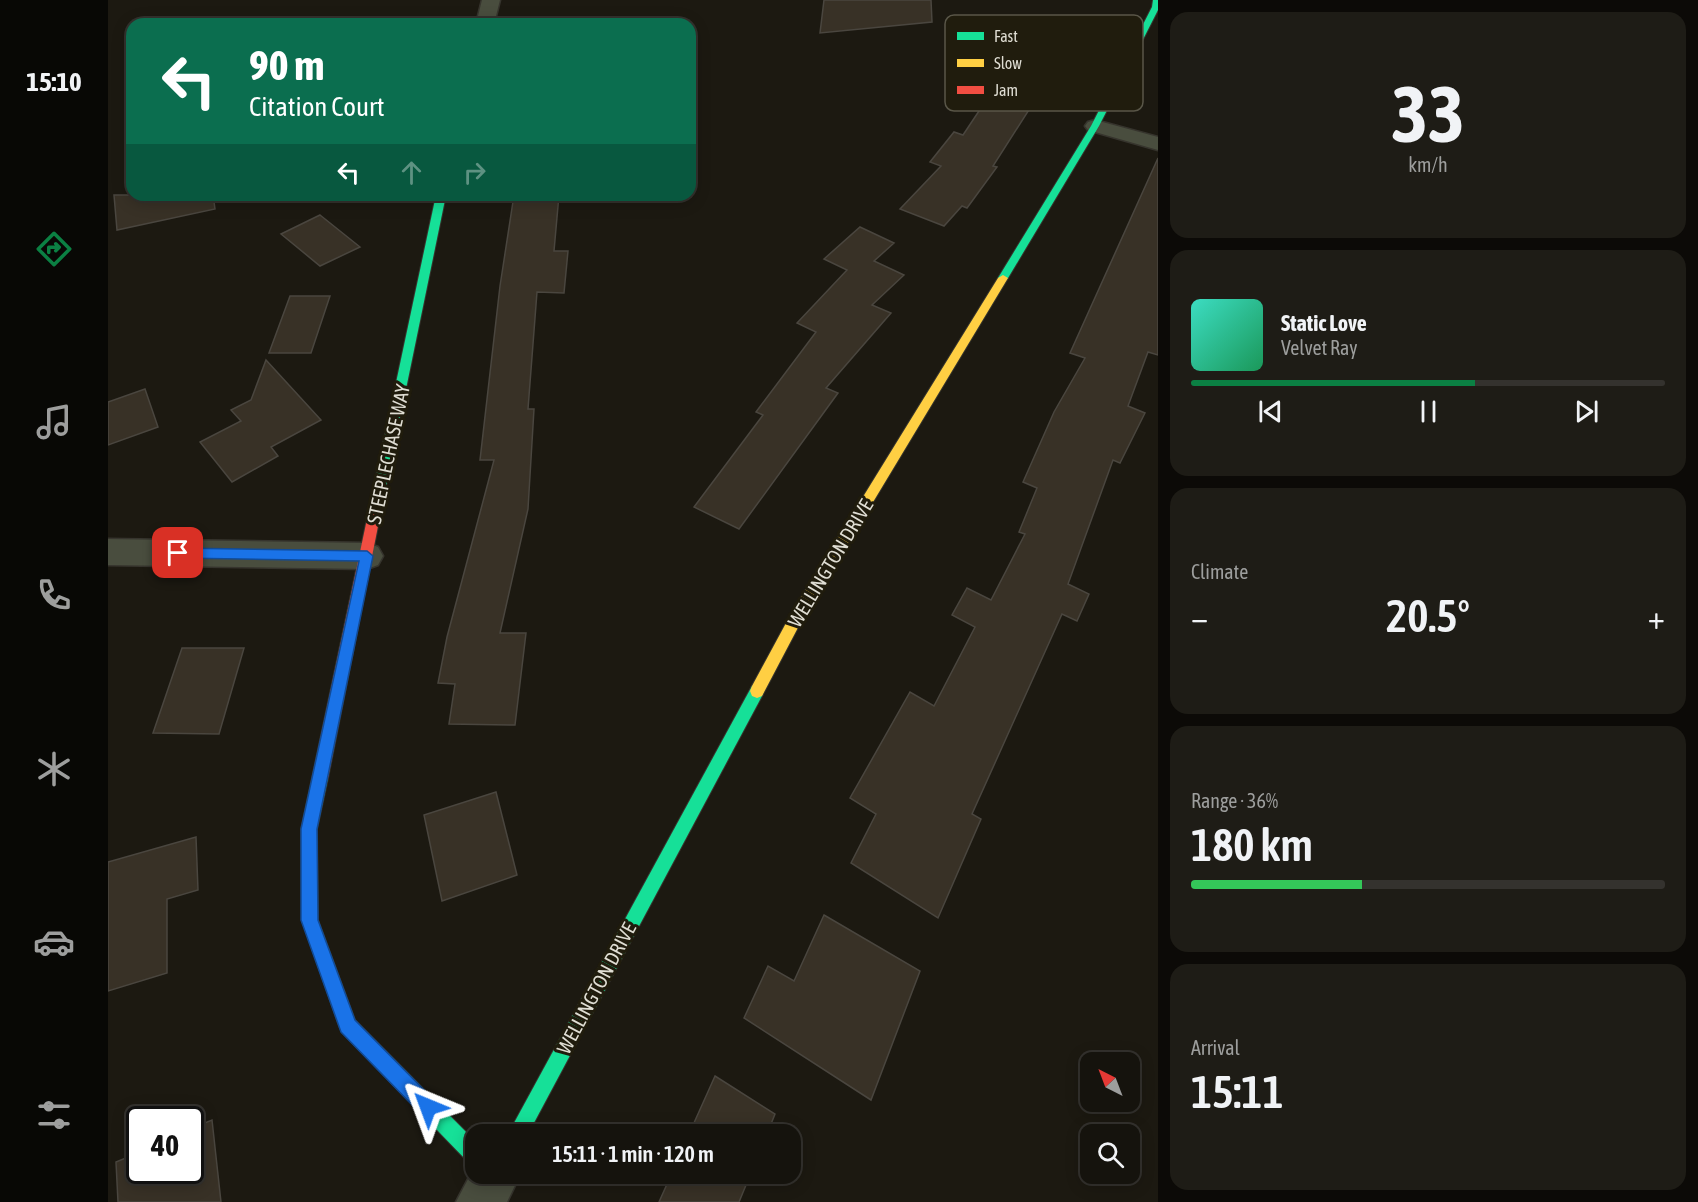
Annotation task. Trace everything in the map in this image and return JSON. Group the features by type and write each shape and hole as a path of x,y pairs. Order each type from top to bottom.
{"street":[{"path":"486,18 491,0"},
{"name":"WELLINGTON DRIVE","path":"1143,32 1156,7 1157,0"},
{"name":"WELLINGTON DRIVE","path":"523,1124 797,616 1103,111"},
{"path":"1095,126 1158,144"},
{"name":"STEEPLECHASE WAY","path":"440,201 309,829 310,920 348,1026 465,1151"},
{"path":"108,552 367,556"}],"building":[{"path":"824,0 931,0 932,22 820,33"},
{"path":"979,111 1028,111 993,166 997,167 967,208 962,206 944,226 900,209 941,166 930,162 954,132 963,135"},
{"path":"1158,158 1158,355 1148,352 1128,406 1145,413 1120,463 1113,460 1068,584 1089,594 1077,621 1062,614 972,814 981,819 938,918 851,863 876,814 850,798 910,692 934,706 975,627 952,615 967,588 991,600 1025,534 1019,532 1037,488 1023,482 1054,412 1085,358 1070,353"},
{"path":"114,195 126,195 126,201 214,201 215,209 117,230"},
{"path":"513,201 558,201 554,251 568,251 564,293 537,292 528,409 534,409 528,509 500,633 526,633 515,725 449,724 455,684 438,683 447,637 494,460 480,460 500,286"},
{"path":"320,215 360,247 320,266 281,234"},
{"path":"860,227 894,243 874,261 904,275 872,305 891,313 826,388 838,393 739,529 694,507 763,415 756,412 816,332 797,323 847,270 824,259"},
{"path":"290,296 330,296 311,353 269,353"},
{"path":"266,360 321,420 271,447 278,456 232,482 200,442 241,421 231,410 251,400"},
{"path":"145,389 158,427 108,445 108,402"},
{"path":"182,648 244,648 219,734 153,733"},
{"path":"496,792 517,875 442,901 424,815"},
{"path":"196,837 198,890 167,899 167,973 108,991 108,862"},
{"path":"824,915 920,971 871,1100 744,1018 768,966 794,981"},
{"path":"715,1076 775,1114 771,1124 693,1124"},
{"path":"212,1120 221,1202 118,1202 116,1162 126,1158 126,1184 204,1184 204,1123"},
{"path":"667,1184 746,1184 739,1202 659,1202"}],"traffic: fast":[{"path":"1143,32 1156,7 1157,0"},
{"path":"1003,278 1103,111"},
{"path":"380,486 440,201"},
{"path":"523,1124 757,691"},
{"path":"320,778 309,829 310,920 348,1026 465,1145"}],"traffic: slow":[{"path":"757,691 797,616 1003,278"}],"traffic: jam":[{"path":"320,778 380,486"}],"route":[{"path":"178,553 367,556 309,829 310,920 348,1026 428,1107"}]}
